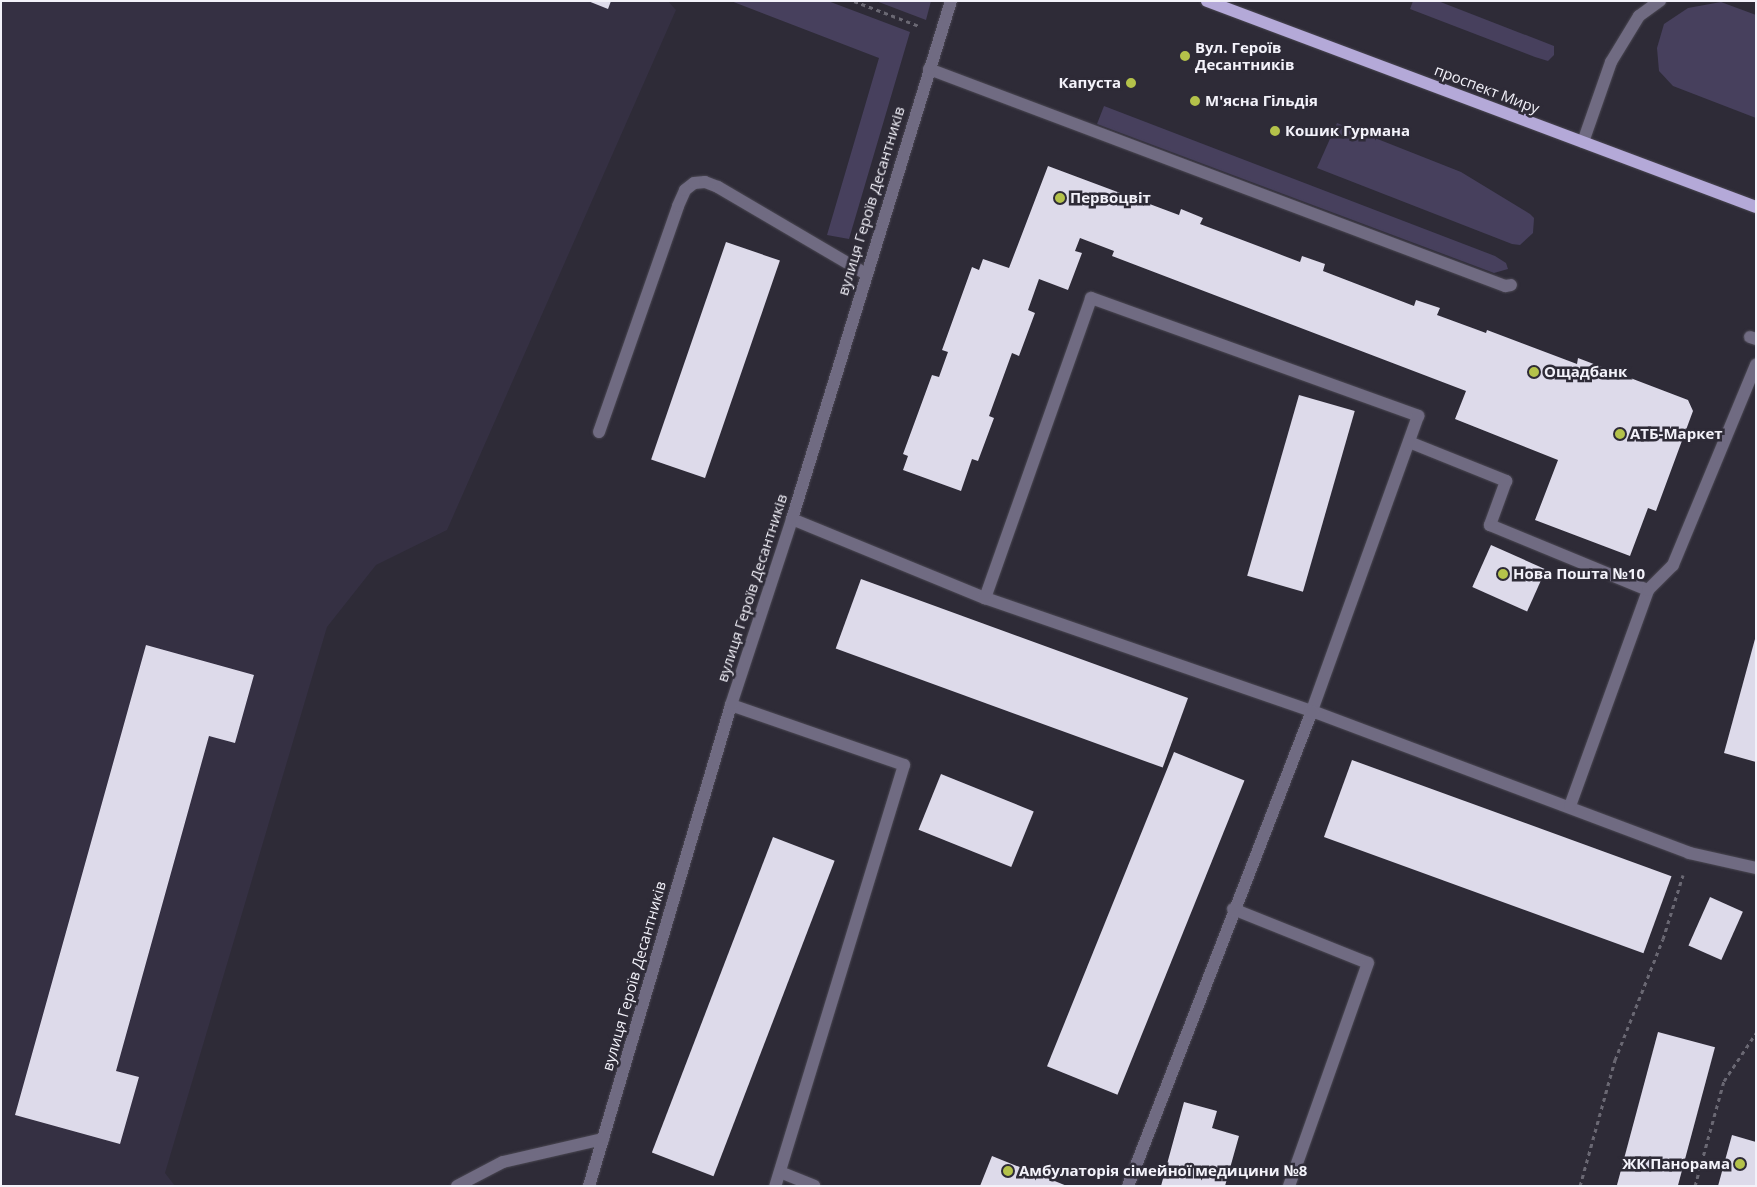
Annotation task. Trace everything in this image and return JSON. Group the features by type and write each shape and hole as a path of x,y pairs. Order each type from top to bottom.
{"main road":[{"name":"проспект Миру","path":"1208,1 1756,207"}],"street":[{"name":"вулиця Героїв Десантників","path":"590,1186 731,705 792,519 928,69 951,1"},
{"path":"1583,142 1612,62 1639,16 1660,1"},
{"path":"928,69 1505,286 1511,285"},
{"path":"599,432 678,206 685,190 694,183 705,182 718,187 866,274"},
{"path":"985,598 1091,298 1418,416 1312,711 1233,909 1128,1186"},
{"path":"1570,806 1648,590 1673,565 1756,365"},
{"path":"1409,442 1506,481 1490,525 1648,590"},
{"path":"792,519 985,598 1312,711 1570,806 1689,853 1756,868"},
{"path":"731,705 904,765 776,1186"},
{"path":"1233,909 1368,963 1289,1186"},
{"path":"457,1186 503,1162 603,1139"},
{"path":"780,1172 814,1186"}],"path":[{"path":"854,1 924,28"},
{"path":"1580,1186 1615,1060 1664,939 1689,853"},
{"path":"1695,1186 1724,1081 1756,1033"}],"shaded area":[{"path":"1,1 668,1 676,10 447,530 376,565 327,627 165,1173 175,1186 1,1186"},
{"path":"731,1 828,1 910,32 849,239 827,235 879,58"},
{"path":"876,1 931,1 926,20"},
{"path":"1413,1 1438,1 1554,46 1554,55 1548,61 1535,57 1410,9"},
{"path":"1721,2 1756,15 1756,118 1673,86 1659,71 1657,48 1664,24 1688,8"},
{"path":"1104,106 1495,256 1506,263 1508,269 1494,273 1097,124"},
{"path":"1337,123 1461,172 1530,214 1534,218 1533,233 1520,245 1512,244 1317,168"}],"building":[{"path":"588,1 611,1 608,9"},
{"path":"1048,166 1179,215 1181,209 1203,218 1200,224 1300,262 1302,256 1325,264 1323,271 1414,306 1416,300 1440,308 1437,315 1486,333 1487,330 1577,364 1578,358 1688,400 1693,411 1656,511 1648,508 1630,556 1535,520 1558,460 1455,419 1466,391 1112,256 1114,251 1080,238 1075,251 1082,253 1068,290 1039,279 1028,310 1035,313 1019,356 1012,353 989,416 994,418 978,461 972,459 961,491 903,470 908,456 903,454 932,375 939,377 948,352 942,350 972,267 979,270 983,259 1009,268"},
{"path":"726,242 780,261 705,478 651,459"},
{"path":"1299,395 1355,411 1303,592 1247,576"},
{"path":"1491,545 1546,569 1527,611 1472,587"},
{"path":"861,579 1188,698 1163,768 836,649"},
{"path":"1756,639 1756,762 1724,753"},
{"path":"146,645 254,675 235,743 209,736 116,1071 139,1077 120,1144 15,1115"},
{"path":"1174,752 1244,780 1117,1095 1047,1066"},
{"path":"1352,760 1671,876 1643,953 1324,837"},
{"path":"941,774 1034,811 1011,867 919,830"},
{"path":"773,837 835,861 713,1176 652,1153"},
{"path":"1710,897 1743,912 1721,960 1688,945"},
{"path":"1658,1032 1715,1047 1678,1186 1617,1186"},
{"path":"1184,1102 1217,1111 1212,1128 1239,1136 1225,1186 1161,1186"},
{"name":"ЖК Панорама","path":"1732,1135 1756,1142 1756,1186 1718,1186"},
{"name":"Амбулаторія сімейної медицини №8","path":"992,1156 1067,1186 980,1186"}],"place":[{"name":"Вул. Героїв Десантників","path":"1185,56"},
{"name":"Капуста","path":"1131,83"},
{"name":"М'ясна Гільдія","path":"1195,101"},
{"name":"Кошик Гурмана","path":"1275,131"},
{"name":"Первоцвіт","path":"1060,198"},
{"name":"Ощадбанк","path":"1534,372"},
{"name":"АТБ-Маркет","path":"1620,434"},
{"name":"Нова Пошта №10","path":"1503,574"},
{"name":"ЖК Панорама","path":"1740,1164"},
{"name":"Амбулаторія сімейної медицини №8","path":"1008,1171"}]}
